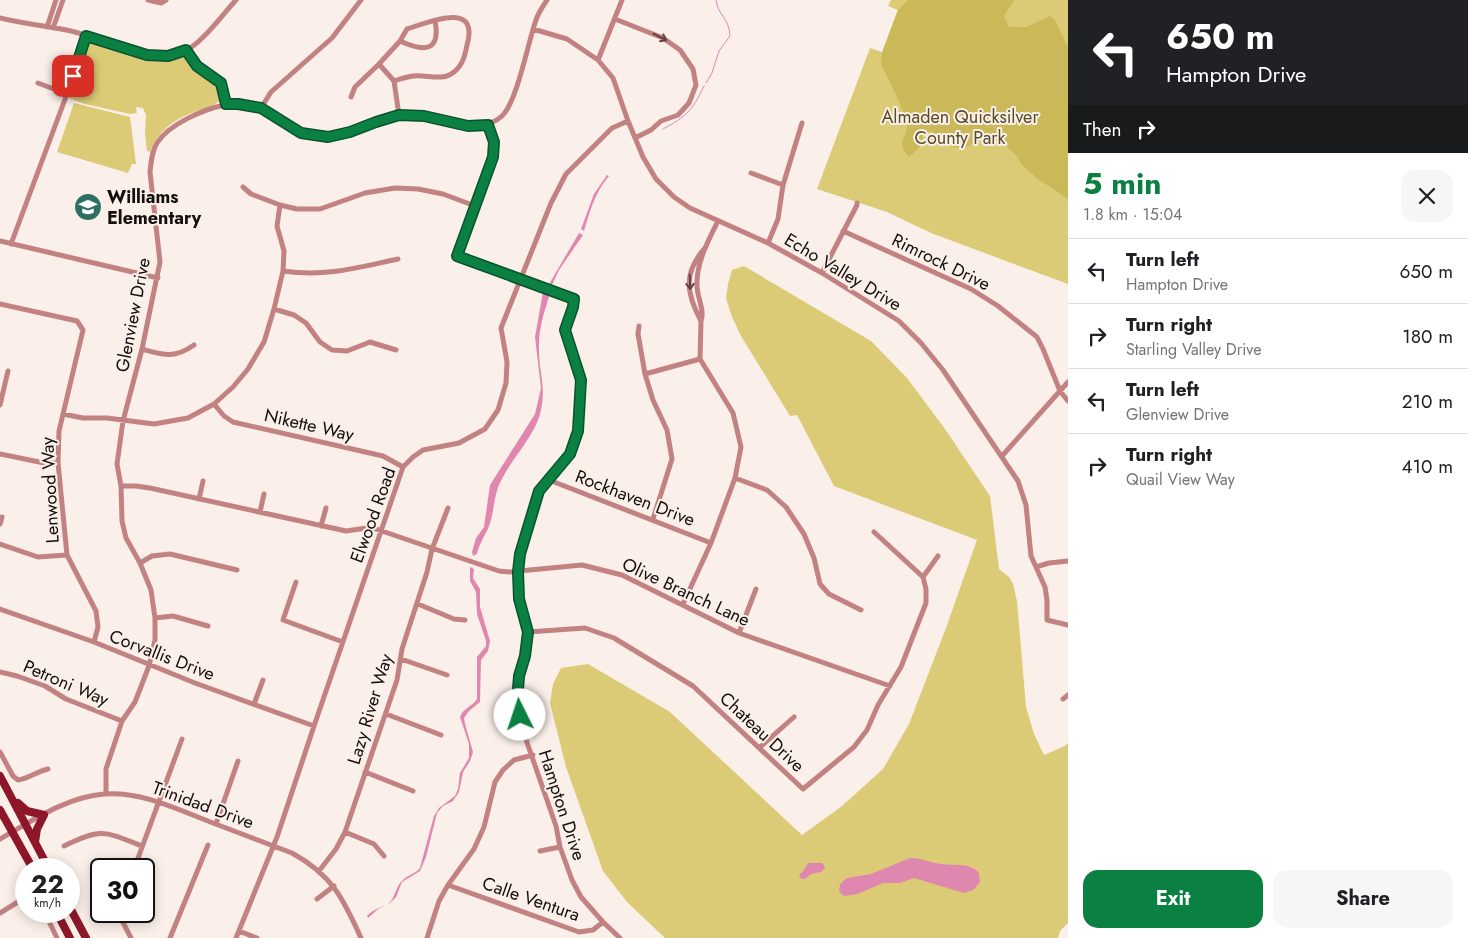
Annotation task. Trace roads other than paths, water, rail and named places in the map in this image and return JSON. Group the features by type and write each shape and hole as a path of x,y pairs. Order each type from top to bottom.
{"main road":[{"path":"0,776 43,858"},
{"path":"12,798 27,812 44,815 37,829 35,842"},
{"path":"0,810 27,858"},
{"path":"62,923 70,938"},
{"path":"78,923 86,938"}],"street":[{"path":"47,27 56,0"},
{"path":"54,28 62,0"},
{"path":"148,0 161,3 166,0"},
{"path":"0,18 86,36 147,55 168,56 186,50 198,42 236,0"},
{"path":"261,108 271,92 332,38 361,0"},
{"path":"243,187 251,194 297,209 320,209 365,194 395,188 418,189 443,194 476,206 493,157 494,142 488,125 502,116 511,103 536,17 547,0"},
{"path":"598,60 622,0"},
{"path":"351,97 355,87 379,64 408,29 455,16 465,20 470,34 462,62 454,73 443,78 413,76 394,81"},
{"path":"615,19 663,38 680,50 692,69 696,85 689,103 678,115 661,121 651,130 636,138"},
{"path":"400,41 415,47 426,48 435,42 437,37 435,21"},
{"name":"Echo Valley Drive","path":"533,29 567,39 598,60 613,78 643,157 653,175 674,197 690,208 768,243 822,273 899,321 921,343 943,370 1018,481 1026,505 1031,556 1045,587 1047,620 1068,625"},
{"path":"12,244 67,94 86,36"},
{"path":"186,50 197,66 221,83 226,104"},
{"path":"379,64 394,81 399,115"},
{"path":"38,83 67,94"},
{"name":"Glenview Drive","path":"106,794 106,769 122,721 135,702 149,666 155,640 155,618 151,590 140,563 126,538 122,521 121,486 117,464 123,421 142,349 160,262 150,172 151,160 157,143 175,125 188,118 226,104 261,108 301,133 328,137 350,132 399,115 424,116 468,126 488,125"},
{"name":"Elwood Road","path":"236,938 273,846 403,468 412,457 423,450 459,443 486,429 498,410 506,383 507,362 501,328 551,203 566,174 612,128 628,121"},
{"path":"768,243 778,219 783,184 802,123"},
{"path":"751,173 783,184"},
{"path":"822,273 857,203"},
{"path":"63,414 83,418 107,418 154,424 188,418 214,404 233,387 248,369 264,342 284,271 284,250 277,226 280,205"},
{"name":"Hampton Drive","path":"476,206 457,256 574,299 565,330 581,380 578,431 570,454 539,491 520,554 518,572 519,599 528,632 525,656 519,676 517,702 522,728 556,826 560,847 572,880 581,897 620,938"},
{"path":"682,604 711,543 735,478 741,447 733,413 700,358 701,321 692,305 690,274 695,259 706,246 718,222"},
{"name":"Rimrock Drive","path":"843,231 971,289 998,306 1037,337 1060,391 1068,401"},
{"path":"0,242 158,278"},
{"path":"284,271 305,274 334,273 398,259"},
{"name":"Lenwood Way","path":"0,304 77,321 83,330 59,431 58,463 67,555 96,611 98,626 94,642"},
{"path":"274,309 294,314 306,323 320,342 332,350 347,350 370,342 396,350"},
{"path":"639,326 638,334 645,374 653,400 667,430 672,459 653,519"},
{"path":"142,349 166,356 182,353 194,345"},
{"path":"645,374 700,358"},
{"path":"0,405 8,371"},
{"path":"1002,456 1068,382"},
{"name":"Nikette Way","path":"214,404 224,416 233,422 383,456 403,468"},
{"path":"0,454 44,463 58,463"},
{"path":"735,478 767,490 786,507 804,534 814,558 820,584 829,594 861,610"},
{"name":"Rockhaven Drive","path":"549,480 711,543"},
{"path":"199,499 203,481"},
{"name":"Olive Branch Lane","path":"121,486 136,486 346,531 367,528 382,531 499,572 518,572 582,565 622,575 739,633 890,686"},
{"path":"260,512 264,494"},
{"path":"321,526 326,508"},
{"name":"Lazy River Way","path":"319,871 345,832 386,714 402,650 418,604 432,549 448,508"},
{"path":"0,524 2,517"},
{"path":"874,532 923,577 938,556"},
{"path":"0,544 38,558 67,555"},
{"path":"140,563 152,556 170,554 237,570"},
{"path":"1036,567 1049,563 1068,561"},
{"name":"Chateau Drive","path":"528,632 585,628 614,638 693,686 803,789 854,747 867,730 878,704 901,667 926,603 923,577"},
{"path":"296,582 283,620 343,642"},
{"path":"739,633 756,589"},
{"path":"418,604 454,619 465,620"},
{"name":"Corvallis Drive","path":"0,609 94,642 149,666 314,726"},
{"path":"155,618 173,616 208,626"},
{"path":"401,660 446,675"},
{"name":"Petroni Way","path":"0,672 44,686 66,699 122,721"},
{"path":"254,704 263,680"},
{"path":"1062,699 1068,695"},
{"path":"386,714 441,735"},
{"path":"759,748 794,717"},
{"path":"138,858 182,739"},
{"path":"0,752 13,776 18,780 23,780 48,769"},
{"path":"427,938 439,901 474,849 484,827 495,782 503,770 514,760 532,755"},
{"path":"216,824 238,761"},
{"path":"366,772 413,791"},
{"name":"Trinidad Drive","path":"0,839 25,824 76,800 106,794 134,795 159,802 273,846 306,861 334,886 345,903 362,938"},
{"path":"345,832 374,844 384,856"},
{"path":"64,846 87,835 99,833 113,835 142,846"},
{"path":"170,938 208,846"},
{"path":"540,851 560,847"},
{"name":"Calle Ventura","path":"448,885 579,932 593,930 603,922"},
{"path":"317,899 334,886"},
{"path":"0,913 15,904"},
{"path":"50,923 57,938"},
{"path":"123,923 131,938"},
{"path":"239,931 256,938"}],"waterway":[{"path":"706,83 712,73 719,51 730,36 728,25 719,10 716,0"},
{"path":"663,129 688,112 704,86"}],"place":[{"name":"Williams Elementary","path":"88,207"}],"park label":[{"name":"Almaden Quicksilver County Park","path":"960,127"}]}
